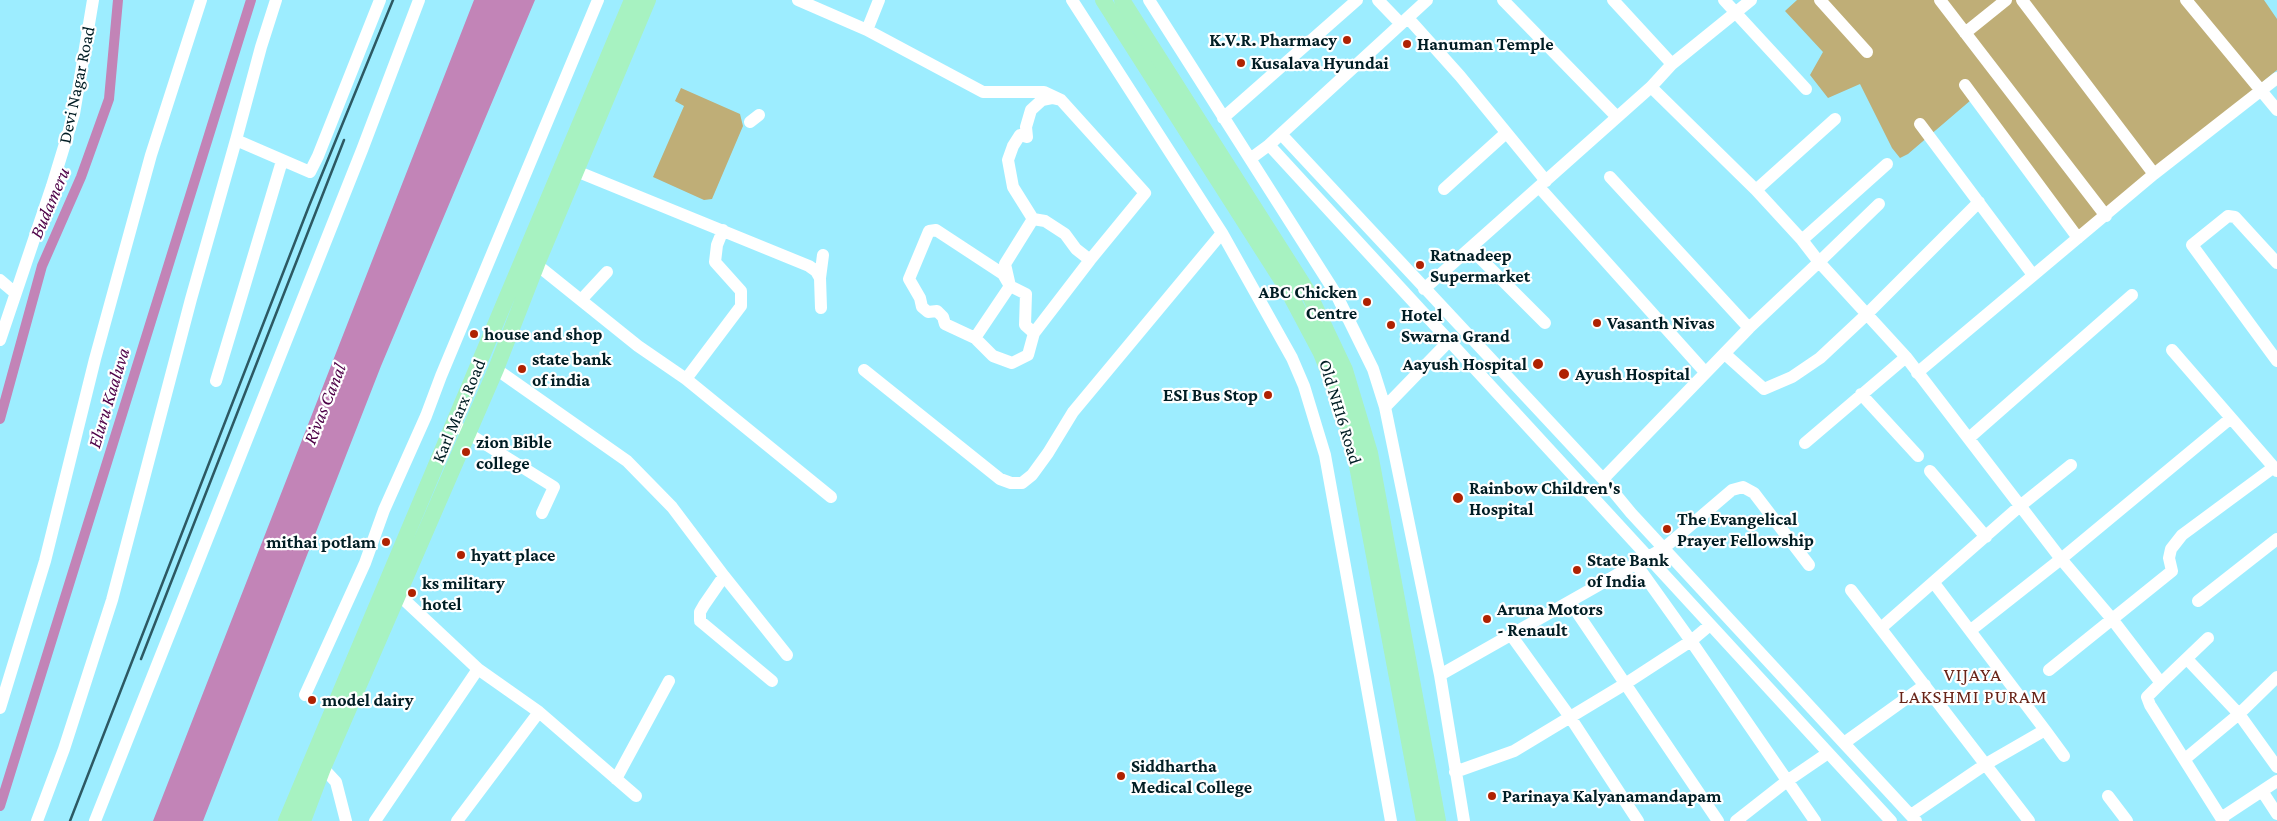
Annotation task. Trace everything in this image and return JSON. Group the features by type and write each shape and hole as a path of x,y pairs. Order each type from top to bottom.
{"main road":[{"name":"Karl Marx Road","path":"286,821 367,648 398,594 496,368 530,260 576,171 620,47 632,0"},
{"name":"Karl Marx Road","path":"303,821 453,425 530,260 620,47 648,0"},
{"name":"Old NH16 Road","path":"1103,0 1286,286 1322,353 1341,403 1355,455 1424,821"},
{"name":"Old NH16 Road","path":"1122,0 1308,292 1345,370 1370,453 1438,821"}],"street":[{"name":"Devi Nagar Road","path":"1,332 52,186 74,114 93,0"},
{"path":"37,821 64,748 112,600 191,299 261,47 276,0"},
{"path":"236,140 282,162 310,172 380,0"},
{"path":"95,821 362,150 419,0"},
{"path":"305,695 364,563 384,510 426,416 598,0"},
{"path":"798,0 818,4 983,92 1044,92 1061,100 1146,193 1090,260 1034,333 1028,356 1012,363 993,356 975,338 945,324 944,316 937,312 928,312 922,306 920,298 909,279 929,231 936,230 1003,274 1010,286 1026,294 1025,325 1034,333"},
{"path":"867,30 879,0"},
{"path":"1072,0 1222,233 1292,358 1304,386 1331,488 1391,821"},
{"path":"1223,118 1357,0"},
{"path":"1378,0 1404,21 1460,76 1506,133 1542,184 1705,372"},
{"path":"1250,159 1282,134 1427,0"},
{"path":"1503,0 1617,117"},
{"path":"1613,0 1672,64"},
{"path":"1724,0 1806,89"},
{"path":"1424,289 1617,117 1657,92 1672,64 1738,15 1751,0"},
{"path":"1820,0 1867,52"},
{"path":"1940,0 2106,216"},
{"path":"1965,33 2006,0"},
{"path":"2022,0 2154,174"},
{"path":"2186,0 2277,110"},
{"path":"0,708 45,561 95,359 151,155 196,2"},
{"path":"1154,2 1223,118 1336,294 1366,354 1385,406 1440,675 1464,821"},
{"path":"1917,373 2154,174 2277,78"},
{"path":"1965,85 2078,238"},
{"path":"1657,92 1756,190 1906,357 2061,559 2112,619 2161,683"},
{"path":"1032,219 1013,187 1008,160 1013,146 1020,135 1027,137 1026,127 1031,110 1042,100 1061,100"},
{"path":"1756,190 1835,118"},
{"path":"1920,124 2033,275"},
{"path":"1444,190 1506,133"},
{"path":"1282,134 1424,289 1603,478 1618,499 1913,818 1986,764 2045,730"},
{"path":"1269,145 1891,821"},
{"path":"216,381 282,162"},
{"path":"1802,240 1887,164"},
{"path":"576,171 809,266 816,271 820,278"},
{"path":"1610,177 1749,328"},
{"path":"1725,354 1764,389 1792,377 1820,358 1867,314 1979,202"},
{"path":"1603,478 1749,328 1879,204"},
{"path":"2277,263 2235,217 2228,216 2192,245 2277,361"},
{"path":"1032,219 1045,221 1064,234 1076,249 1090,260"},
{"path":"975,338 1010,286 1005,264 1032,219"},
{"path":"686,380 740,306 741,291 715,262 717,244 723,230"},
{"path":"864,370 1000,479 1011,483 1022,483 1032,475 1048,453 1073,412 1222,233"},
{"path":"1470,248 1545,323"},
{"path":"821,308 820,278 823,255"},
{"path":"530,260 638,346 686,380 831,497"},
{"path":"581,300 608,272"},
{"path":"0,280 14,292"},
{"path":"1969,438 2132,295"},
{"path":"1385,406 1453,346 1471,339"},
{"path":"2050,670 2172,571 2169,558 2171,549 2182,535 2275,469 2172,350"},
{"path":"1805,442 1906,357"},
{"path":"496,368 627,461 672,507 787,655"},
{"path":"1862,394 1918,456"},
{"path":"1971,630 2061,559 2231,418"},
{"path":"453,425 469,432 554,487 542,513"},
{"path":"1880,628 2020,506 2071,465"},
{"path":"1930,471 1986,537"},
{"path":"1440,675 1664,548 1732,490 1743,487 1754,493 1809,566"},
{"path":"2198,601 2277,539"},
{"path":"1636,564 1691,640 1815,821"},
{"path":"724,576 700,612 700,621 772,681"},
{"path":"1934,582 2064,756"},
{"path":"1851,590 2029,821"},
{"path":"398,594 478,669 539,712 636,796"},
{"path":"1570,602 1718,821"},
{"path":"1455,772 1514,751 1625,684 1710,625"},
{"path":"1511,635 1570,718 1638,821"},
{"path":"2208,638 2147,697 2150,705 2222,819 2277,781"},
{"path":"2187,659 2239,714 2277,767"},
{"path":"375,821 478,669"},
{"path":"2185,759 2239,714 2277,677"},
{"path":"616,779 670,681"},
{"path":"1844,743 1926,685"},
{"path":"457,821 539,712"},
{"path":"1736,821 1787,781 1828,753"},
{"path":"323,768 336,782 346,821"},
{"path":"2262,791 2277,814"},
{"path":"2108,796 2127,821"}],"shaded area":[{"path":"1797,0 2264,0 2277,19 2277,70 2073,239 1971,100 1908,154 1900,158 1892,148 1860,84 1828,98 1810,75 1823,52 1785,11"},
{"path":"681,88 740,114 743,126 712,199 704,200 653,177 684,106 675,101"}],"water":[{"name":"Rivas Canal","path":"474,0 535,0 381,366 203,821 153,821"}],"waterway":[{"name":"Budameru","path":"0,419 42,266 81,177 109,99 118,0"},
{"name":"Eluru Kaaluva","path":"0,806 251,0"}],"railway":[{"path":"70,821 309,206 393,0"},
{"path":"141,659 344,140"}],"place":[{"name":"K.V.R. Pharmacy","path":"1347,40"},
{"name":"Hanuman Temple","path":"1407,44"},
{"name":"Kusalava Hyundai","path":"1241,63"},
{"name":"Ratnadeep Supermarket","path":"1420,265"},
{"name":"ABC Chicken Centre","path":"1367,302"},
{"name":"Vasanth Nivas","path":"1597,323"},
{"name":"Hotel Swarna Grand","path":"1391,325"},
{"name":"house and shop","path":"474,334"},
{"name":"Aayush Hospital","path":"1538,364"},
{"name":"state bank of india","path":"522,369"},
{"name":"Ayush Hospital","path":"1564,374"},
{"name":"ESI Bus Stop","path":"1268,395"},
{"name":"zion Bible college","path":"466,452"},
{"name":"Rainbow Children's Hospital","path":"1458,498"},
{"name":"The Evangelical Prayer Fellowship","path":"1667,529"},
{"name":"mithai potlam","path":"386,542"},
{"name":"hyatt place","path":"461,555"},
{"name":"State Bank of India","path":"1577,570"},
{"name":"ks military hotel","path":"412,593"},
{"name":"Aruna Motors - Renault","path":"1487,619"},
{"name":"model dairy","path":"312,700"},
{"name":"Siddhartha Medical College","path":"1121,776"},
{"name":"Parinaya Kalyanamandapam","path":"1492,796"}],"district":[{"name":"VIJAYA LAKSHMI PURAM","path":"1973,686"}]}
